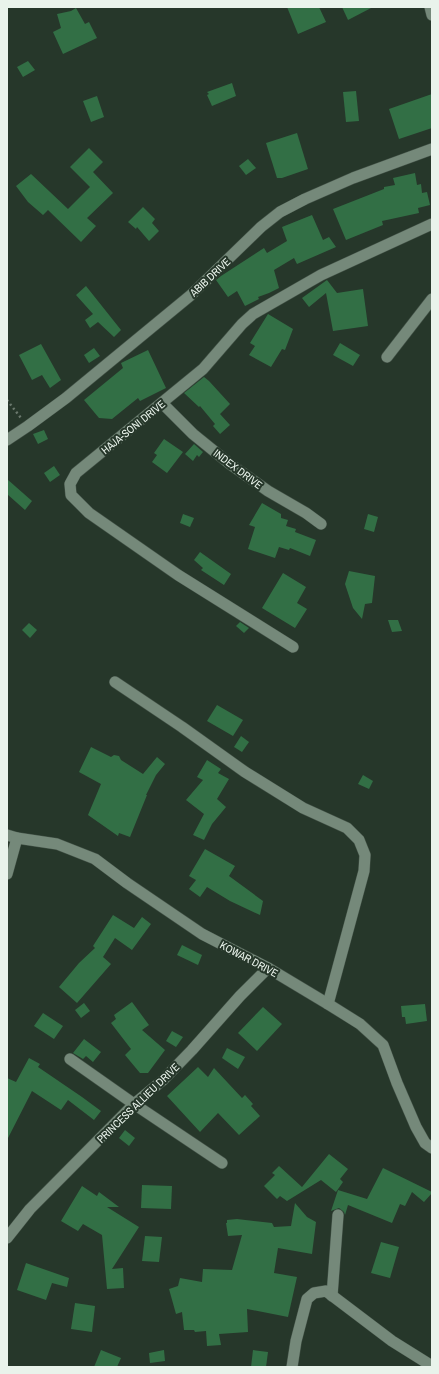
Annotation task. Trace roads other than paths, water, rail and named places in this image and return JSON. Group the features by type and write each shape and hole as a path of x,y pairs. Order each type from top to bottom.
{"street":[{"path":"430,7 432,15"},
{"name":"ABIB DRIVE","path":"7,440 66,398 191,295 261,227 280,212 305,199 353,178 432,148"},
{"name":"HAJA-SONI DRIVE","path":"293,647 178,574 89,513 71,495 70,484 76,473 204,369 242,324 253,314 321,275 432,224"},
{"path":"387,357 432,299"},
{"name":"INDEX DRIVE","path":"162,404 193,434 230,464 268,491 306,513 321,524"},
{"path":"115,682 182,726 245,772 303,808 347,828 359,840 365,855 364,871 328,1004"},
{"path":"7,874 12,837"},
{"name":"KOWAR DRIVE","path":"12,837 57,844 95,860 202,934 268,968 360,1024 383,1045 416,1127 425,1143 432,1148"},
{"name":"PRINCESS ALLIEU DRIVE","path":"7,1238 30,1209 134,1104 163,1080 240,996 268,968"},
{"path":"70,1059 222,1163"},
{"path":"329,1294 338,1215"},
{"path":"292,1367 296,1341 307,1299 314,1293 329,1294 392,1341 432,1366"}]}
